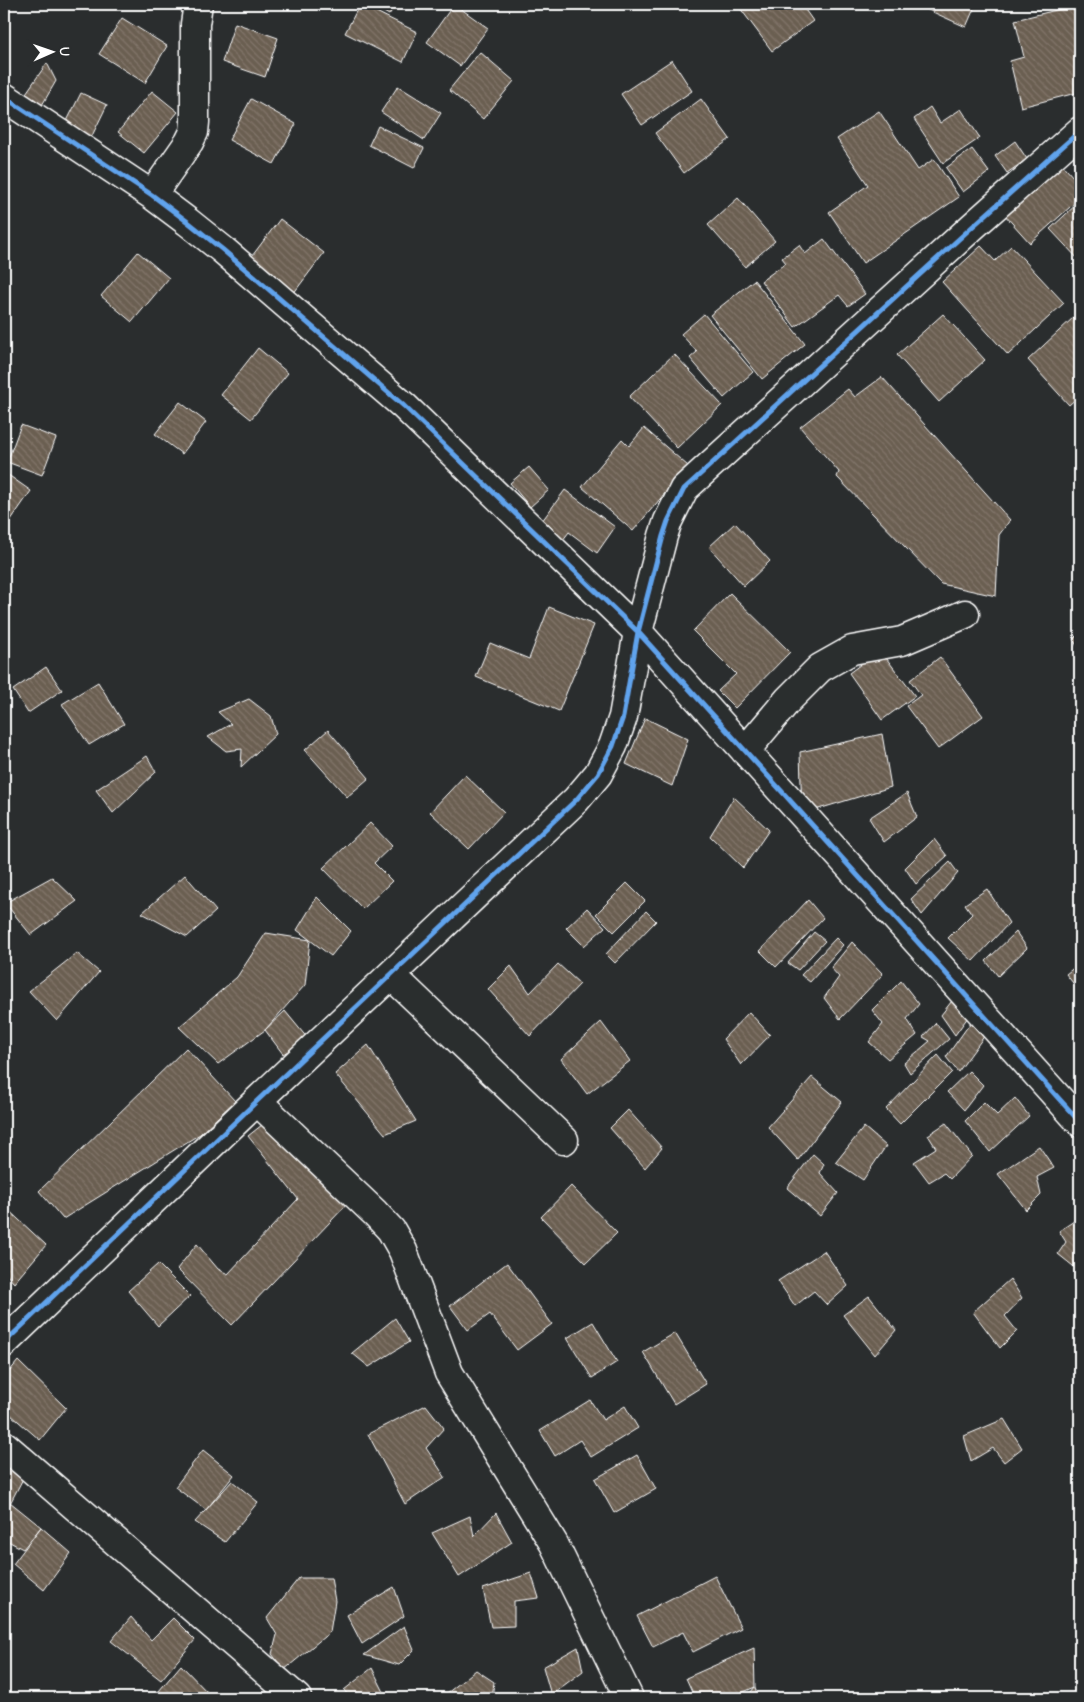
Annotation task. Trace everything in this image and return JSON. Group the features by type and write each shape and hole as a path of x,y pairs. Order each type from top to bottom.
{"street":[{"path":"152,195 194,132 195,24 198,4"},
{"path":"4,97 152,195 223,250 404,406 638,632 1080,1122"},
{"path":"4,1344 257,1101 576,800 598,774 612,746 622,717 638,632 668,521 684,489 1080,131"},
{"path":"745,751 788,700 820,668 852,650 902,641 965,614"},
{"path":"391,975 564,1140"},
{"path":"257,1101 376,1213 391,1230 402,1251 449,1372 554,1544 629,1698"},
{"path":"4,1445 297,1698"}],"building":[{"path":"137,4 160,4 151,10"},
{"path":"167,4 193,4 189,14"},
{"path":"360,4 417,32 403,62 345,33"},
{"path":"370,4 396,4 389,15"},
{"path":"454,4 488,28 460,66 427,42"},
{"path":"737,4 801,4 813,21 772,51"},
{"path":"915,4 976,4 966,27"},
{"path":"1073,6 1080,38 1080,92 1021,107 1010,61 1024,57 1015,20"},
{"path":"122,18 167,46 145,83 99,54"},
{"path":"235,23 278,38 265,77 222,62"},
{"path":"480,52 514,81 483,119 449,90"},
{"path":"672,60 692,91 642,125 621,94"},
{"path":"47,63 56,81 38,112 24,96"},
{"path":"398,86 441,113 424,140 381,112"},
{"path":"152,91 178,112 144,153 118,132"},
{"path":"81,93 107,105 89,142 63,129"},
{"path":"251,99 296,124 274,164 229,140"},
{"path":"701,99 730,139 684,173 655,133"},
{"path":"930,107 940,123 961,109 980,138 943,163 914,119"},
{"path":"879,111 918,170 934,159 959,197 863,263 829,212 868,185 837,139"},
{"path":"378,126 424,148 414,168 369,145"},
{"path":"1015,141 1027,159 1007,173 995,156"},
{"path":"972,149 989,172 963,192 946,168"},
{"path":"1060,162 1080,185 1080,198 1030,243 1003,213"},
{"path":"738,198 775,241 745,267 708,225"},
{"path":"1080,201 1080,261 1050,229"},
{"path":"280,219 324,253 290,298 246,264"},
{"path":"824,239 865,294 848,306 839,295 795,327 761,281 786,263 782,258 799,245 805,254"},
{"path":"981,246 995,261 1011,246 1064,303 1008,355 942,282"},
{"path":"138,252 169,278 132,322 101,296"},
{"path":"754,280 805,344 762,379 710,315"},
{"path":"704,314 753,372 724,398 690,358 697,352 681,334"},
{"path":"943,314 985,360 939,402 897,355"},
{"path":"1074,317 1080,324 1080,395 1069,405 1028,360"},
{"path":"258,348 288,373 251,419 221,395"},
{"path":"674,354 722,405 677,448 629,397"},
{"path":"882,377 1010,520 999,535 996,596 941,584 837,477 839,472 800,427 848,389 855,397"},
{"path":"180,402 206,422 182,454 155,434"},
{"path":"21,425 56,438 42,475 7,462"},
{"path":"644,428 688,466 633,531 582,487 622,439 629,446"},
{"path":"529,467 549,490 530,507 510,483"},
{"path":"4,472 31,491 6,527 4,526"},
{"path":"565,490 615,527 597,553 569,532 556,549 539,525"},
{"path":"735,523 770,561 744,586 709,547"},
{"path":"730,593 790,652 735,708 718,691 736,674 693,631"},
{"path":"549,607 594,625 559,711 476,677 490,643 529,659"},
{"path":"1080,634 1080,651 1073,639"},
{"path":"880,650 915,696 882,720 849,673"},
{"path":"940,657 983,716 938,749 906,706 921,695 910,680"},
{"path":"46,667 62,690 28,713 13,690"},
{"path":"98,682 124,724 89,745 62,704"},
{"path":"249,699 271,716 276,734 241,767 242,749 226,751 208,737 231,724 218,712"},
{"path":"645,718 688,739 672,786 626,764"},
{"path":"328,730 369,778 347,797 305,750"},
{"path":"882,734 891,787 802,814 800,752"},
{"path":"147,756 156,772 113,813 96,790"},
{"path":"465,775 504,812 469,849 430,812"},
{"path":"907,793 917,817 884,842 869,818"},
{"path":"734,797 769,830 743,868 710,836"},
{"path":"370,823 392,846 374,863 392,881 363,909 323,868"},
{"path":"934,839 947,856 916,884 905,868"},
{"path":"950,862 958,873 922,915 911,899"},
{"path":"185,875 216,911 187,937 142,913"},
{"path":"52,877 77,901 31,935 5,903"},
{"path":"627,883 645,901 614,932 596,914"},
{"path":"987,889 1009,923 973,961 948,938 972,914 965,904"},
{"path":"317,897 351,931 331,956 297,930"},
{"path":"808,900 823,918 776,967 760,951"},
{"path":"587,908 605,927 584,946 566,928"},
{"path":"646,911 656,921 615,963 606,954"},
{"path":"814,932 825,941 798,970 788,963"},
{"path":"1016,932 1027,948 998,976 986,961"},
{"path":"266,933 310,940 305,985 265,1030 218,1064 179,1027 237,977"},
{"path":"836,938 843,945 810,982 801,975"},
{"path":"852,942 883,974 840,1019 824,998 839,977 831,968"},
{"path":"77,953 99,972 57,1021 29,991"},
{"path":"1080,963 1080,992 1066,974"},
{"path":"558,964 580,984 530,1036 488,989 511,966 530,993"},
{"path":"901,981 919,1004 907,1019 917,1035 888,1059 869,1042 883,1024 872,1010"},
{"path":"955,997 968,1017 955,1035 941,1015"},
{"path":"285,1011 308,1039 283,1054 265,1030"},
{"path":"749,1012 770,1035 741,1065 723,1039"},
{"path":"601,1022 630,1061 587,1094 561,1059"},
{"path":"971,1022 988,1031 958,1072 946,1057"},
{"path":"936,1023 949,1039 910,1073 904,1063 930,1041 923,1037"},
{"path":"368,1045 416,1121 385,1134 335,1074"},
{"path":"186,1048 235,1101 200,1134 63,1219 39,1191"},
{"path":"938,1055 952,1072 900,1124 886,1109"},
{"path":"969,1071 983,1085 964,1110 947,1092"},
{"path":"812,1077 842,1102 798,1160 768,1127"},
{"path":"1015,1098 1029,1116 990,1152 965,1121 984,1102 997,1115"},
{"path":"628,1110 662,1148 645,1168 610,1128"},
{"path":"267,1121 350,1201 232,1325 177,1269 197,1244 218,1269 228,1274 298,1199 248,1136"},
{"path":"946,1123 972,1156 950,1179 944,1173 929,1182 914,1162 936,1148 928,1135"},
{"path":"864,1127 886,1146 863,1180 836,1162"},
{"path":"1039,1146 1054,1168 1037,1177 1041,1195 1026,1210 998,1174"},
{"path":"813,1154 824,1164 820,1173 838,1193 820,1216 787,1188"},
{"path":"571,1186 617,1233 586,1263 541,1217"},
{"path":"4,1206 46,1245 14,1283 4,1272"},
{"path":"1080,1217 1080,1269 1078,1270 1058,1254 1066,1242 1059,1231"},
{"path":"824,1251 848,1286 827,1305 814,1291 795,1306 778,1281"},
{"path":"507,1263 552,1324 517,1350 490,1314 468,1330 450,1306"},
{"path":"158,1264 190,1296 158,1326 128,1291"},
{"path":"1010,1279 1022,1298 1005,1316 1017,1331 1000,1348 973,1312"},
{"path":"869,1296 896,1330 875,1355 843,1315"},
{"path":"395,1318 409,1342 369,1367 352,1353"},
{"path":"593,1322 617,1362 592,1378 567,1338"},
{"path":"675,1333 706,1384 674,1404 643,1352"},
{"path":"18,1361 66,1408 40,1440 4,1409 4,1378"},
{"path":"590,1400 603,1420 625,1406 638,1428 591,1457 580,1440 555,1456 540,1431"},
{"path":"426,1405 444,1428 426,1448 445,1477 405,1504 368,1434"},
{"path":"1004,1419 1022,1448 1004,1462 993,1448 971,1461 964,1436"},
{"path":"203,1450 234,1475 206,1510 175,1487"},
{"path":"637,1455 656,1489 614,1513 595,1479"},
{"path":"4,1462 27,1471 4,1515"},
{"path":"232,1481 258,1502 225,1542 195,1522"},
{"path":"10,1502 41,1527 23,1549 4,1539 4,1517"},
{"path":"496,1513 512,1542 459,1577 432,1533 470,1516 474,1536"},
{"path":"41,1527 71,1553 44,1590 13,1564"},
{"path":"531,1573 539,1598 514,1601 514,1626 491,1627 483,1589"},
{"path":"715,1576 741,1628 693,1652 683,1632 653,1647 637,1616"},
{"path":"299,1578 331,1578 335,1601 330,1632 284,1670 272,1654 277,1635 267,1618"},
{"path":"394,1587 404,1616 362,1644 347,1615"},
{"path":"131,1617 151,1640 173,1618 195,1640 161,1680 111,1641"},
{"path":"404,1626 414,1650 399,1665 364,1655"},
{"path":"578,1647 583,1671 551,1695 543,1667"},
{"path":"754,1648 755,1687 730,1698 695,1698 686,1678"},
{"path":"181,1665 211,1696 209,1698 153,1698"},
{"path":"372,1668 386,1696 382,1698 350,1698 344,1690"},
{"path":"476,1670 494,1682 492,1698 441,1698"},
{"path":"755,1687 758,1698 746,1698"}],"cycle path":[{"path":"4,97 152,195 188,222 404,406 638,632 1080,1122"},
{"path":"4,1343 576,800 598,774 613,746 623,717 638,632 663,536 668,521 684,489 1080,131"}]}
